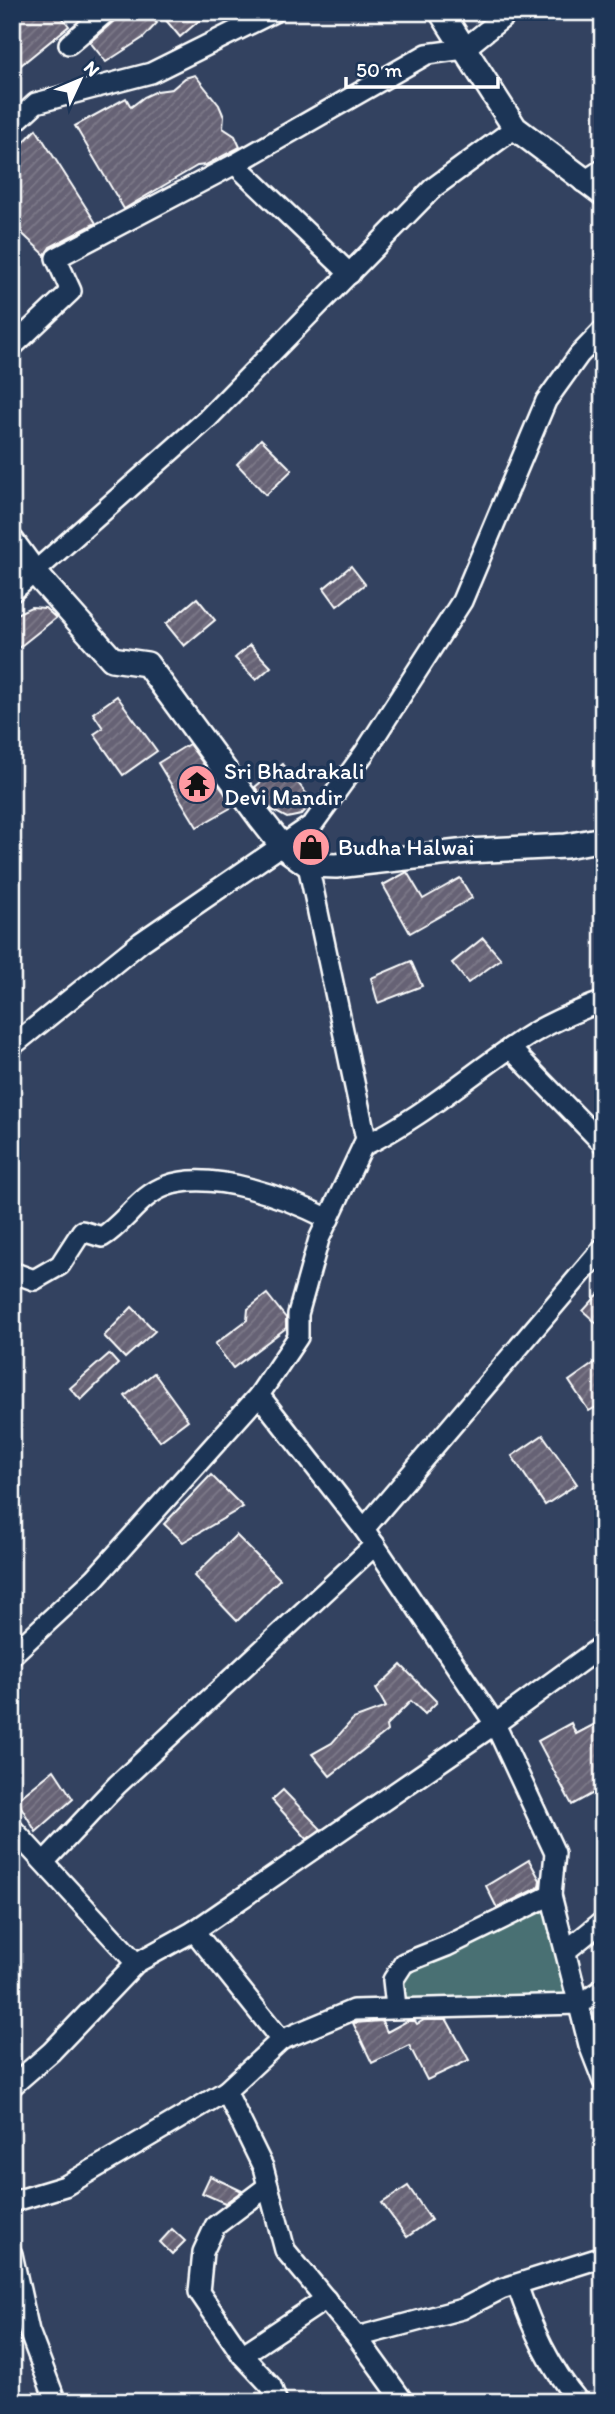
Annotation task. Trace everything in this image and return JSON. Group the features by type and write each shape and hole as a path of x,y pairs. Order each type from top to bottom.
{"street":[{"path":"69,44 106,12"},
{"path":"12,125 36,103 151,73 274,12"},
{"path":"441,12 515,128 583,182 603,194"},
{"path":"12,347 71,291 55,258 235,164 427,54 464,49 510,12"},
{"path":"12,592 36,574 206,419 433,188 515,128"},
{"path":"235,164 350,274"},
{"path":"583,182 603,169"},
{"path":"12,1046 141,942 313,824 365,752 462,601 546,401 579,355 603,330"},
{"path":"12,541 36,574 112,659 147,664 283,847 308,865 336,866 467,851 566,846 603,839"},
{"path":"15,1646 95,1578 259,1395 298,1337 298,1314 319,1239 366,1139 308,865"},
{"path":"363,1146 423,1112 510,1048 553,1021 603,1001"},
{"path":"510,1048 603,1144"},
{"path":"12,1272 34,1280 43,1275 60,1265 82,1231 102,1237 118,1227 145,1199 166,1186 198,1182 240,1187 288,1199 329,1219"},
{"path":"45,1861 127,1776 369,1537 603,1248"},
{"path":"259,1395 369,1537 495,1724 555,1853 551,1895 589,2045 603,2081"},
{"path":"12,2086 51,2052 136,1962 194,1931 495,1724 603,1645"},
{"path":"12,1828 136,1962"},
{"path":"396,2007 393,1980 404,1963 447,1947 551,1895"},
{"path":"567,1950 603,1921"},
{"path":"194,1931 281,2040"},
{"path":"12,2202 65,2186 226,2091 281,2040 353,2010 580,2004 603,1989"},
{"path":"226,2091 263,2167 285,2250 357,2337 404,2402"},
{"path":"268,2186 215,2226 203,2252 199,2292 242,2354 271,2386 277,2402"},
{"path":"12,2254 29,2331 56,2402"},
{"path":"357,2337 462,2309 517,2285 603,2257"},
{"path":"517,2285 534,2335 562,2383 579,2402"},
{"path":"242,2354 326,2299"}],"green space":[{"path":"548,1902 574,1998 402,2003 398,1982 411,1966"}],"building":[{"path":"12,12 58,12 69,26 21,65 12,54"},
{"path":"118,12 146,12 157,23 143,38 106,62 90,42 114,21"},
{"path":"159,12 209,12 180,37"},
{"path":"195,75 219,105 224,117 223,128 235,136 240,147 206,165 197,166 124,209 75,126 126,98 131,107 144,97 157,91 172,89 185,78"},
{"path":"36,129 96,223 50,247 45,255 12,224 12,155"},
{"path":"261,439 292,470 266,495 237,464"},
{"path":"351,566 365,584 337,606 324,588"},
{"path":"197,598 215,620 184,646 166,624"},
{"path":"31,607 45,608 56,618 12,653 12,616"},
{"path":"250,645 271,667 256,680 235,658"},
{"path":"117,696 157,751 123,775 94,734 103,728 93,713"},
{"name":"Sri Bhadrakali Devi Mandir","path":"189,744 234,806 197,827 158,763"},
{"path":"283,764 313,802 301,815 287,818 272,810 255,787"},
{"path":"407,872 423,899 460,878 472,898 410,933 383,885"},
{"path":"483,938 501,959 468,983 452,963"},
{"path":"411,961 422,986 378,1003 371,978"},
{"path":"603,1289 603,1329 583,1311"},
{"path":"267,1294 286,1318 286,1328 233,1368 215,1344 247,1320 248,1309"},
{"path":"132,1307 155,1331 125,1358 104,1336"},
{"path":"109,1354 118,1364 81,1400 70,1388"},
{"path":"603,1357 603,1403 589,1411 569,1381"},
{"path":"154,1373 188,1420 160,1441 125,1396"},
{"path":"543,1435 577,1484 545,1505 512,1456"},
{"path":"211,1475 243,1507 183,1542 164,1524"},
{"path":"236,1535 280,1579 237,1621 194,1576"},
{"path":"401,1665 437,1702 425,1714 411,1701 386,1726 387,1731 330,1776 312,1754 332,1743 353,1719 386,1707 376,1689"},
{"path":"571,1723 576,1734 595,1724 603,1732 603,1788 572,1805 538,1741"},
{"path":"54,1770 73,1799 36,1832 17,1800"},
{"path":"283,1790 321,1829 307,1839 272,1800"},
{"path":"529,1860 540,1880 539,1887 497,1908 486,1886"},
{"path":"424,2020 447,2020 469,2060 427,2080 409,2045 372,2063 353,2023 382,2021 387,2032 407,2021 415,2021 417,2024"},
{"path":"210,2176 242,2191 225,2203 202,2193"},
{"path":"408,2186 431,2220 407,2237 382,2203"},
{"path":"172,2229 185,2241 172,2254 160,2242"}],"place":[{"name":"Sri Bhadrakali Devi Mandir","path":"197,784"},
{"name":"Budha Halwai","path":"311,847"}]}
